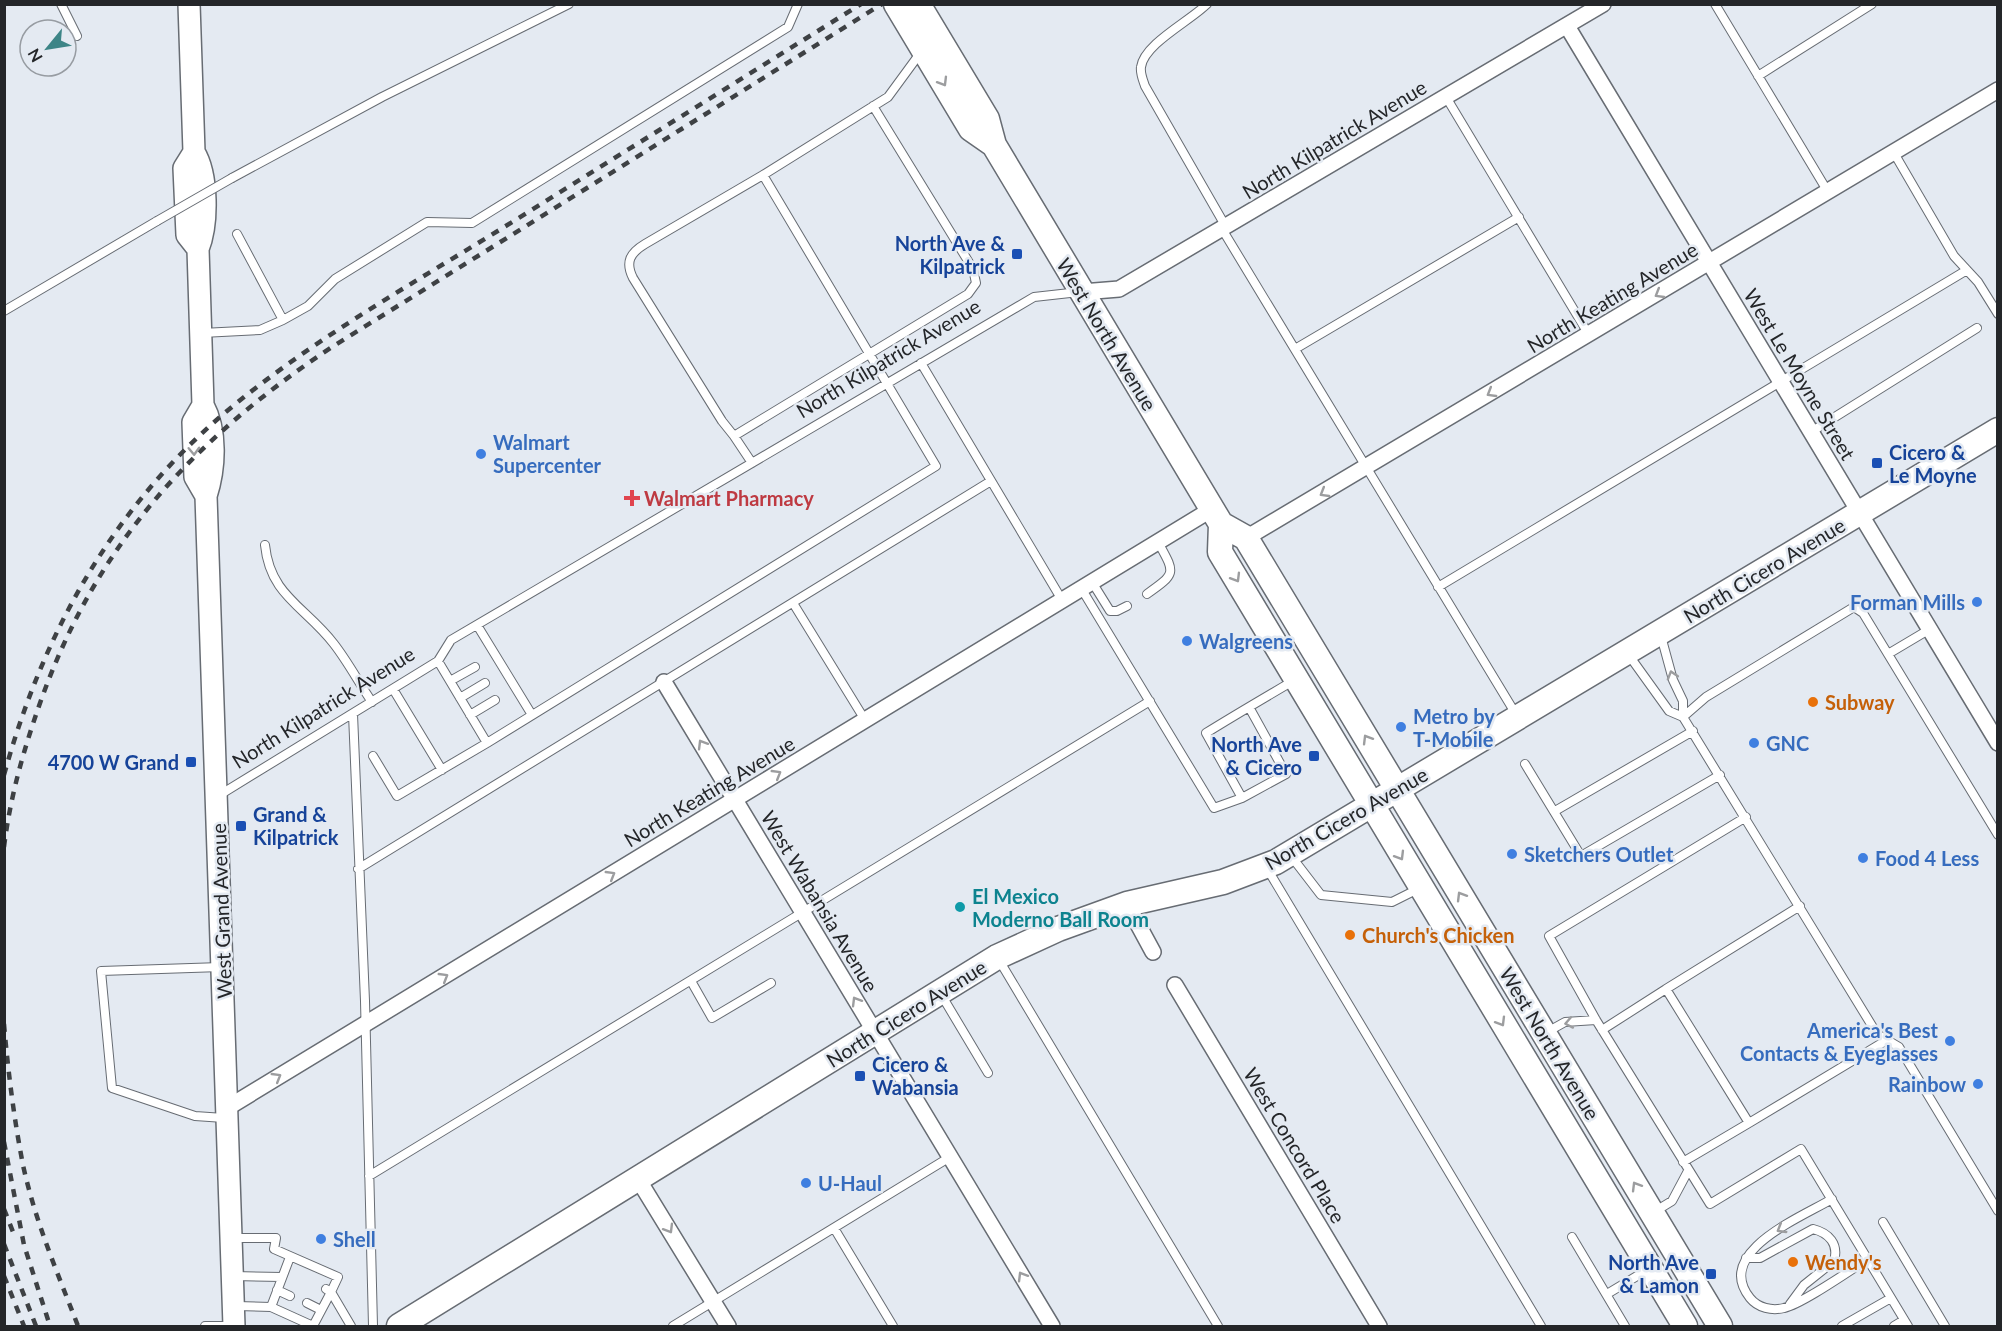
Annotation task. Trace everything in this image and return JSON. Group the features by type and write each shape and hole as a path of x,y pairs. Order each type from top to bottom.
{"main road":[{"name":"West Grand Avenue","path":"189,4 194,152 184,168 187,235 198,249 203,405 193,422 195,477 206,496 234,1319"},
{"name":"West North Avenue","path":"896,4 971,129 994,145"},
{"name":"West North Avenue","path":"918,4 987,119 994,145 1217,516 1246,538 1720,1326"},
{"name":"North Cicero Avenue","path":"402,1326 997,957 1058,929 1127,904 1223,882 1289,854 1998,430"},
{"name":"West North Avenue","path":"1217,516 1220,552 1685,1326"}],"street":[{"name":"North Kilpatrick Avenue","path":"1082,292 1119,289 1603,4"},
{"name":"West Le Moyne Street","path":"1567,26 1998,743"},
{"name":"North Keating Avenue","path":"1246,538 1998,90"},
{"name":"North Keating Avenue","path":"228,1113 365,1025 1158,542 1217,516"},
{"name":"West Wabansia Avenue","path":"664,682 1052,1326"},
{"path":"1127,904 1154,952"},
{"name":"West Concord Place","path":"1175,985 1379,1326"},
{"path":"638,1179 728,1326"}],"lane":[{"path":"60,4 67,18"},
{"path":"4,311 232,178 382,97 569,4"},
{"path":"200,333 260,330 308,306 335,279 427,222 472,223 788,27 798,4"},
{"path":"1207,4 1193,18 1156,44 1143,60 1140,70 1145,86 1295,349 1518,717"},
{"path":"1715,4 1828,192"},
{"path":"1758,76 1872,4"},
{"path":"752,463 722,422 633,278 628,269 629,260 637,249 763,175 888,97 923,49"},
{"path":"1446,97 1590,335"},
{"path":"734,436 968,294 976,283 973,269 873,106"},
{"path":"1894,153 1954,256 1978,282 1998,314"},
{"path":"373,756 397,796 936,466 763,175"},
{"path":"1295,349 1519,217"},
{"path":"237,234 283,320"},
{"path":"1438,587 1967,270"},
{"name":"North Kilpatrick Avenue","path":"216,797 438,661 451,640 1034,297 1082,292"},
{"path":"1811,432 1977,328"},
{"path":"921,363 1062,600"},
{"path":"358,869 991,481"},
{"path":"1147,594 1168,580 1171,572 1170,565 1158,542"},
{"path":"265,544 267,565 274,580 292,603 334,644 372,702"},
{"path":"1087,585 1150,701 1214,808 1242,798 1286,774 1249,707"},
{"path":"1087,585 1110,611 1117,611 1127,606"},
{"path":"793,603 865,720"},
{"path":"1683,717 1706,697 1854,608 1863,613 1998,835"},
{"path":"477,625 491,656 512,690 532,715"},
{"path":"1888,654 1930,629"},
{"path":"1660,632 1673,680 1683,701 1683,717"},
{"path":"1627,652 1669,711 1683,717 1693,731 1877,1034 1899,1047 1998,1211"},
{"path":"438,661 487,743"},
{"path":"450,681 475,667"},
{"path":"1242,798 1206,733 1296,679"},
{"path":"460,698 485,683"},
{"path":"393,688 442,770"},
{"path":"470,715 495,700"},
{"path":"369,1176 1150,701"},
{"path":"353,714 365,1025 373,1326"},
{"path":"1555,811 1693,731"},
{"path":"1525,764 1581,856 1720,775"},
{"path":"1746,817 1549,936 1602,1030 1710,1204 1801,1149 1906,1323 1894,1326"},
{"path":"1289,854 1321,895 1392,902 1420,888"},
{"path":"1265,866 1541,1326"},
{"path":"1602,1030 1800,906"},
{"path":"997,957 1218,1326"},
{"path":"223,967 101,971 112,1088 195,1116 228,1113"},
{"path":"691,981 712,1018 771,983"},
{"path":"1666,989 1749,1123"},
{"path":"940,992 988,1073"},
{"path":"1544,1034 1565,1022 1596,1020"},
{"path":"1683,1162 1887,1040"},
{"path":"674,1326 950,1157"},
{"path":"1652,1214 1672,1201 1688,1171"},
{"path":"1832,1199 1755,1245 1746,1258 1742,1270 1743,1285 1750,1299 1760,1307 1787,1308 1868,1259"},
{"path":"1883,1222 1945,1326"},
{"path":"834,1228 893,1326"},
{"path":"1746,1258 1760,1258 1813,1229 1831,1238 1836,1249 1834,1261 1804,1285 1787,1308"},
{"path":"1572,1237 1625,1326"},
{"path":"205,1326 271,1307 313,1326 328,1290 338,1277 274,1249 276,1238 232,1238"},
{"path":"271,1307 290,1257"},
{"path":"1607,1294 1650,1268"},
{"path":"233,1276 285,1273"},
{"path":"277,1290 290,1296"},
{"path":"328,1290 351,1326"},
{"path":"1842,1326 1891,1298"},
{"path":"307,1303 321,1311"}],"railway":[{"path":"4,775 20,721 40,670 89,572 119,527 153,484 191,444 233,406 330,335 861,4"},
{"path":"4,847 13,793 22,758 62,648 89,595 119,546 154,501 193,459 235,420 332,347 882,4"},
{"path":"4,1024 14,1113 28,1186 78,1326"},
{"path":"4,1142 24,1245 50,1326"},
{"path":"4,1209 15,1237"},
{"path":"4,1244 36,1326"},
{"path":"4,1276 24,1326"}],"place":[{"name":"North Ave & Kilpatrick","path":"1017,254"},
{"name":"Walmart Supercenter","path":"481,454"},
{"name":"Cicero & Le Moyne","path":"1877,463"},
{"name":"Walmart Pharmacy","path":"632,498"},
{"name":"Forman Mills","path":"1977,602"},
{"name":"Walgreens","path":"1187,641"},
{"name":"Subway","path":"1813,702"},
{"name":"Metro by T-Mobile","path":"1401,727"},
{"name":"GNC","path":"1754,743"},
{"name":"North Ave & Cicero","path":"1314,756"},
{"name":"4700 W Grand","path":"191,762"},
{"name":"Grand & Kilpatrick","path":"241,826"},
{"name":"Sketchers Outlet","path":"1512,854"},
{"name":"Food 4 Less","path":"1863,858"},
{"name":"El Mexico Moderno Ball Room","path":"960,907"},
{"name":"Church's Chicken","path":"1350,935"},
{"name":"America's Best Contacts & Eyeglasses","path":"1950,1041"},
{"name":"Cicero & Wabansia","path":"860,1076"},
{"name":"Rainbow","path":"1978,1084"},
{"name":"U-Haul","path":"806,1183"},
{"name":"Shell","path":"321,1239"},
{"name":"Wendy's","path":"1793,1262"},
{"name":"North Ave & Lamon","path":"1711,1274"}]}
